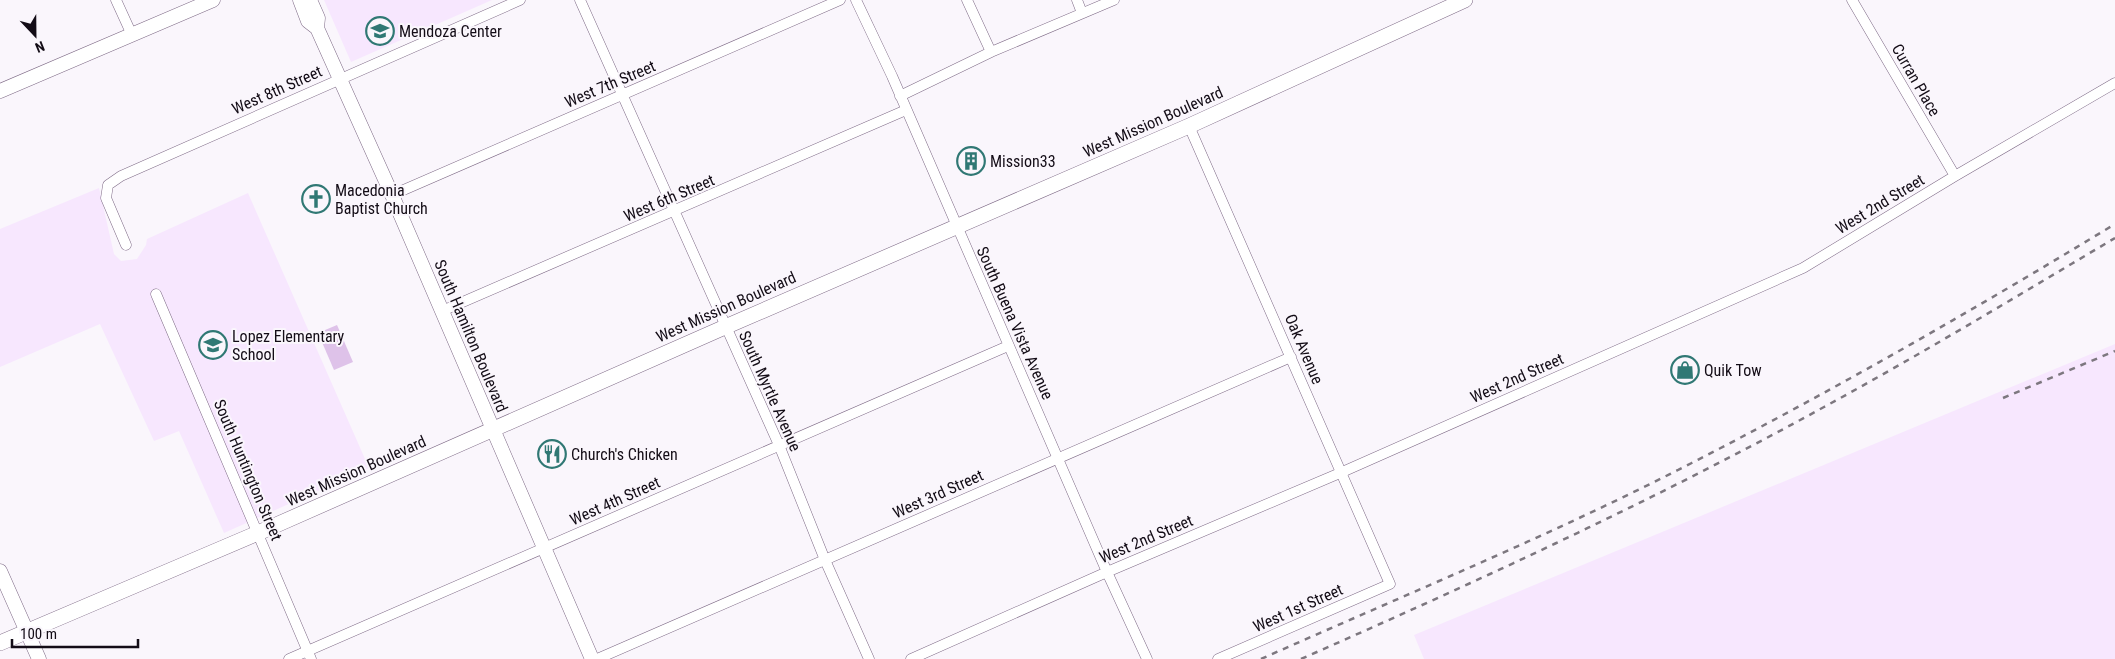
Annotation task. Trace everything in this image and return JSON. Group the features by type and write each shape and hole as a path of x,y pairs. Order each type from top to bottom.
{"main road":[{"name":"West Mission Boulevard","path":"0,643 492,430 725,326 1189,126 1465,0"}],"street":[{"path":"116,0 132,35"},
{"path":"0,91 213,0"},
{"name":"South Hamilton Boulevard","path":"300,0 308,21 317,28 392,195 592,659"},
{"name":"South Hamilton Boulevard","path":"310,0 318,18 317,28"},
{"name":"West 8th Street","path":"126,246 106,198 108,185 121,176 520,0"},
{"name":"South Myrtle Avenue","path":"580,0 779,445 825,560 869,659"},
{"name":"West 7th Street","path":"392,195 840,0"},
{"name":"South Buena Vista Avenue","path":"856,0 900,96 1146,659"},
{"path":"967,0 991,52"},
{"path":"1077,0 1082,13"},
{"path":"900,96 991,52 1114,0"},
{"name":"Curran Place","path":"1852,0 1956,176"},
{"name":"West 2nd Street","path":"911,659 1107,572 1340,473 1803,268 2115,83"},
{"name":"West 6th Street","path":"442,311 906,110"},
{"name":"Oak Avenue","path":"1189,126 1390,584"},
{"name":"South Huntington Street","path":"156,294 309,655"},
{"name":"West 4th Street","path":"289,659 309,655 543,548 1008,346"},
{"name":"West 3rd Street","path":"597,659 1291,357"},
{"path":"0,571 40,659"},
{"name":"West 1st Street","path":"1218,659 1390,584"}],"shaded area":[{"name":"Mendoza Center","path":"324,0 492,0 351,62"},
{"name":"Lopez Elementary School","path":"99,188 114,254 121,261 137,259 146,245 147,239 248,193 369,468 224,533 179,431 154,441 100,324 0,367 0,229"},
{"path":"337,325 353,362 334,370 318,333"},
{"path":"2115,344 2115,659 1424,659 1414,635"}],"railway":[{"path":"1261,659 1523,544 1678,470 1789,412 1899,351 2115,224"},
{"path":"1301,659 1500,570 1696,475 1898,366 2115,238"},
{"path":"2003,398 2115,351"}],"place":[{"name":"Mendoza Center","path":"380,31"},
{"name":"Mission33","path":"971,161"},
{"name":"Macedonia Baptist Church","path":"316,199"},
{"name":"Lopez Elementary School","path":"213,345"},
{"name":"Quik Tow","path":"1685,370"},
{"name":"Church's Chicken","path":"552,454"}]}
